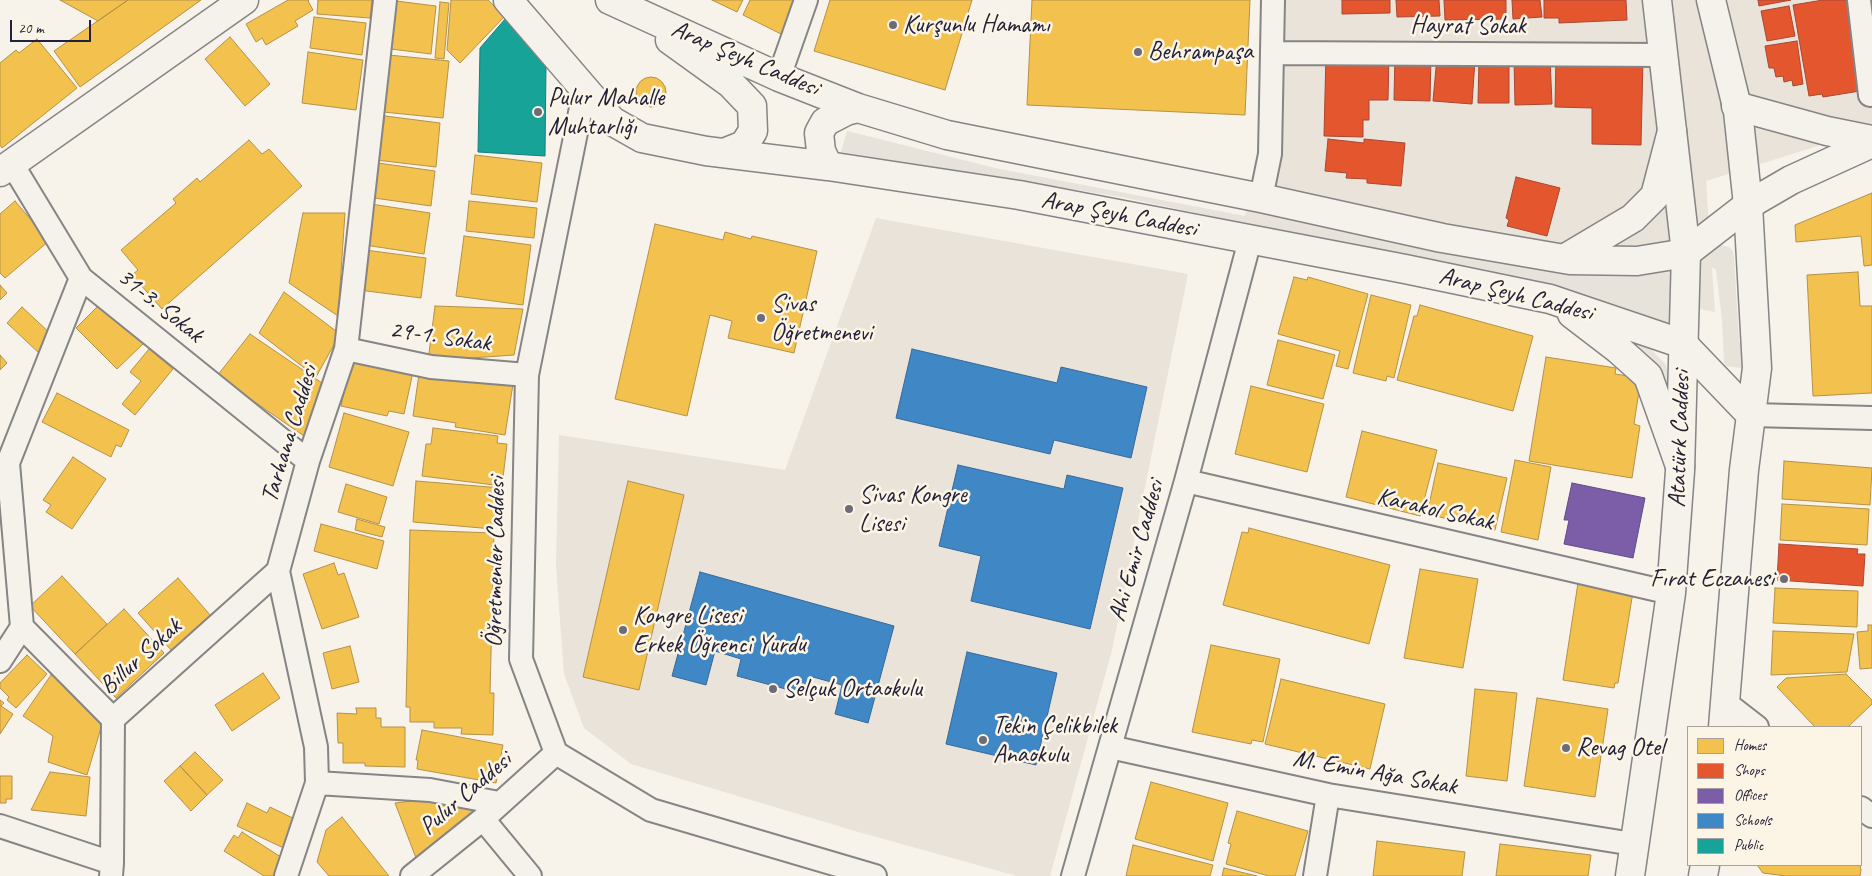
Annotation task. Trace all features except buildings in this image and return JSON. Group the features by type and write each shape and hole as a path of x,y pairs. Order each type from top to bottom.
{"street":[{"path":"6,168 244,0"},
{"name":"Tarhana Caddesi","path":"286,876 317,783 316,748 278,571 308,461 346,349 385,0"},
{"name":"Arap Şeyh Caddesi","path":"508,0 612,121 642,138 724,153 828,166 1019,195 1405,269 1550,299 1683,344 1751,415"},
{"path":"780,77 806,0"},
{"path":"1261,198 1270,154 1273,0"},
{"name":"Atatürk Caddesi","path":"1630,876 1670,592 1680,466 1686,253 1657,0"},
{"path":"1711,0 1736,106 1748,205 1757,368 1744,470 1725,715 1754,726"},
{"path":"1859,0 1870,95"},
{"path":"613,1 731,84 752,106 753,131 744,144 724,153"},
{"name":"Arap Şeyh Caddesi","path":"613,1 780,77 858,108 946,135 1261,198 1442,238 1564,259 1637,261 1686,253 1748,205 1791,180 1872,142"},
{"name":"Hayrat Sokak","path":"1272,53 1664,55"},
{"name":"Öğretmenler Caddesi","path":"556,753 521,659 527,375 585,88"},
{"path":"1736,106 1872,142"},
{"path":"828,166 821,151 819,133 825,122 846,111 858,108"},
{"path":"1564,259 1633,218 1655,196 1673,129"},
{"name":"31-3. Sokak","path":"6,168 81,278 308,461"},
{"name":"Ahi Emir Caddesi","path":"1073,876 1186,481 1250,240"},
{"path":"81,278 4,465 22,627 113,719"},
{"path":"1550,299 1619,350 1648,376 1680,466"},
{"name":"29-1. Sokak","path":"346,349 431,367 527,375"},
{"path":"1751,415 1872,418"},
{"name":"Karakol Sokak","path":"1186,481 1670,592"},
{"name":"Billur Sokak","path":"111,869 113,719 278,571"},
{"path":"0,661 22,627"},
{"name":"M. Emin Ağa Sokak","path":"1110,746 1328,795 1633,844"},
{"path":"556,753 651,810 860,874"},
{"name":"Pulur Caddesi","path":"412,876 483,819 556,753"},
{"path":"317,783 430,790 499,803"},
{"path":"1315,876 1328,795"},
{"path":"483,819 530,876"},
{"path":"0,826 111,869"}],"shaded area":[{"path":"1261,0 1863,0 1872,65 1872,129 1706,181 1715,312 1244,220 1260,152"},
{"path":"847,131 995,168 1485,262 1594,273 1668,275 1673,330 1568,292 1126,198 841,152"},
{"path":"1674,179 1669,211 1649,235 1629,245 1609,247"},
{"name":"Sivas Kongre Lisesi","path":"876,218 1188,274 1112,650 1050,876 1017,876 855,831 631,764 584,728 564,674 556,566 559,435 785,470"},
{"path":"1717,244 1729,247 1733,251 1734,256 1739,341 1745,349 1744,367 1741,368 1726,366 1724,362 1722,320 1716,270 1712,267 1710,258 1712,248"},
{"path":"1608,330 1631,337 1651,349 1666,365 1675,401"}],"place":[{"name":"Kurşunlu Hamamı","path":"893,25"},
{"name":"Behrampaşa","path":"1138,52"},
{"name":"Pulur Mahalle Muhtarlığı","path":"538,112"},
{"name":"Sivas Öğretmenevi","path":"761,318"},
{"name":"Sivas Kongre Lisesi","path":"849,509"},
{"name":"Fırat Eczanesi","path":"1784,579"},
{"name":"Kongre Lisesi Erkek Öğrenci Yurdu","path":"623,630"},
{"name":"Selçuk Ortaokulu","path":"773,689"},
{"name":"Tekin Çelikbilek Anaokulu","path":"983,740"},
{"name":"Revag Otel","path":"1566,748"}]}
